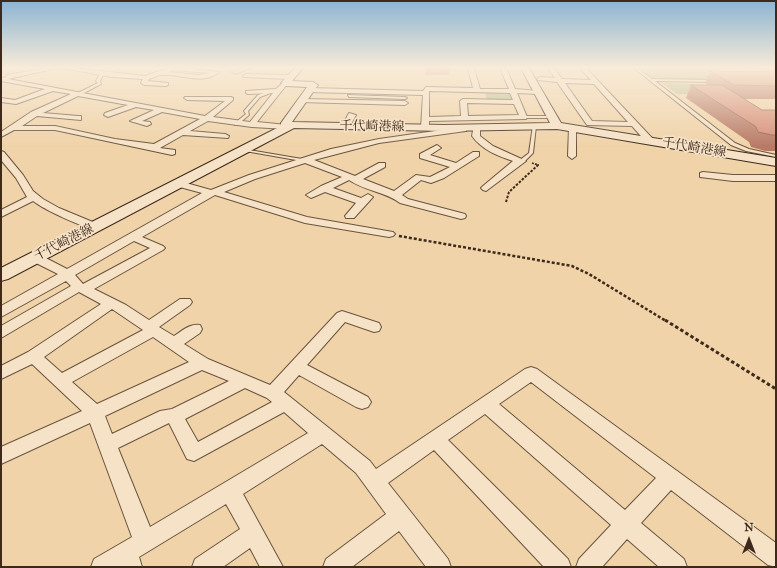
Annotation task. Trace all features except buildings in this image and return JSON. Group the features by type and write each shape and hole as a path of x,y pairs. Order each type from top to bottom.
{"main road":[{"path":"287,127 286,123 306,95"},
{"path":"538,95 557,126"},
{"name":"千代崎港線","path":"1,275 287,127 299,125 349,120 425,124 557,126 776,162"}],"street":[{"path":"1,100 16,102 37,95"},
{"path":"1,135 34,114 77,95"},
{"path":"81,95 236,124 287,127"},
{"path":"252,125 273,95"},
{"path":"425,124 426,95"},
{"path":"1,312 213,193 303,160 379,141 472,124 523,117 514,95"},
{"path":"570,95 590,123 634,124"},
{"path":"607,95 650,141"},
{"path":"155,147 206,119 231,99 187,98"},
{"path":"302,101 405,100"},
{"path":"517,102 463,101 476,136 480,141 496,151 521,160"},
{"path":"108,115 135,105"},
{"path":"147,124 134,121 161,110"},
{"path":"34,114 78,118"},
{"path":"12,128 55,128 114,141 155,147 157,150 172,152"},
{"path":"572,129 572,156"},
{"path":"182,132 202,138 225,136"},
{"path":"437,148 423,156 456,166"},
{"path":"1,154 34,197 55,210 96,227"},
{"path":"396,195 419,177 431,180 441,176 476,154"},
{"path":"303,160 378,190 396,195 404,201 461,216"},
{"path":"486,188 521,160"},
{"path":"312,194 324,188 352,179 382,165"},
{"path":"703,175 734,178 776,178"},
{"path":"179,184 305,220 389,234"},
{"path":"324,188 362,202"},
{"path":"350,216 362,202 378,190"},
{"path":"1,214 34,197"},
{"path":"1,333 82,288 159,248 133,237"},
{"path":"36,258 67,274 82,288 112,303 202,364 244,381 279,398 363,467 440,567"},
{"path":"61,381 151,329 185,302"},
{"path":"1,373 33,356 112,303"},
{"path":"174,416 194,453 279,398 296,367 342,316 374,327"},
{"path":"173,344 194,329"},
{"path":"33,356 95,413 145,541"},
{"path":"1,456 202,364"},
{"path":"296,367 362,402"},
{"path":"375,481 531,373 776,557"},
{"path":"107,445 166,416 174,416 244,381"},
{"path":"486,404 676,567"},
{"path":"102,567 129,559 145,541 322,434"},
{"path":"435,439 560,567"},
{"path":"587,567 625,524 670,477"},
{"path":"230,491 272,567"},
{"path":"334,567 401,516"},
{"path":"203,567 253,533"}],"lane":[{"path":"236,124 248,114 246,111 259,96 264,95"},
{"path":"670,95 733,144 748,150 776,156"},
{"path":"349,96 405,100"},
{"path":"523,117 546,117"},
{"path":"521,160 531,153 534,126"},
{"path":"245,150 303,160"}],"path":[{"path":"506,202 509,192 538,164 521,160"},
{"path":"389,234 572,266 589,274 643,306 776,389"}],"green space":[{"path":"486,95 512,95 514,100 487,101"}]}
